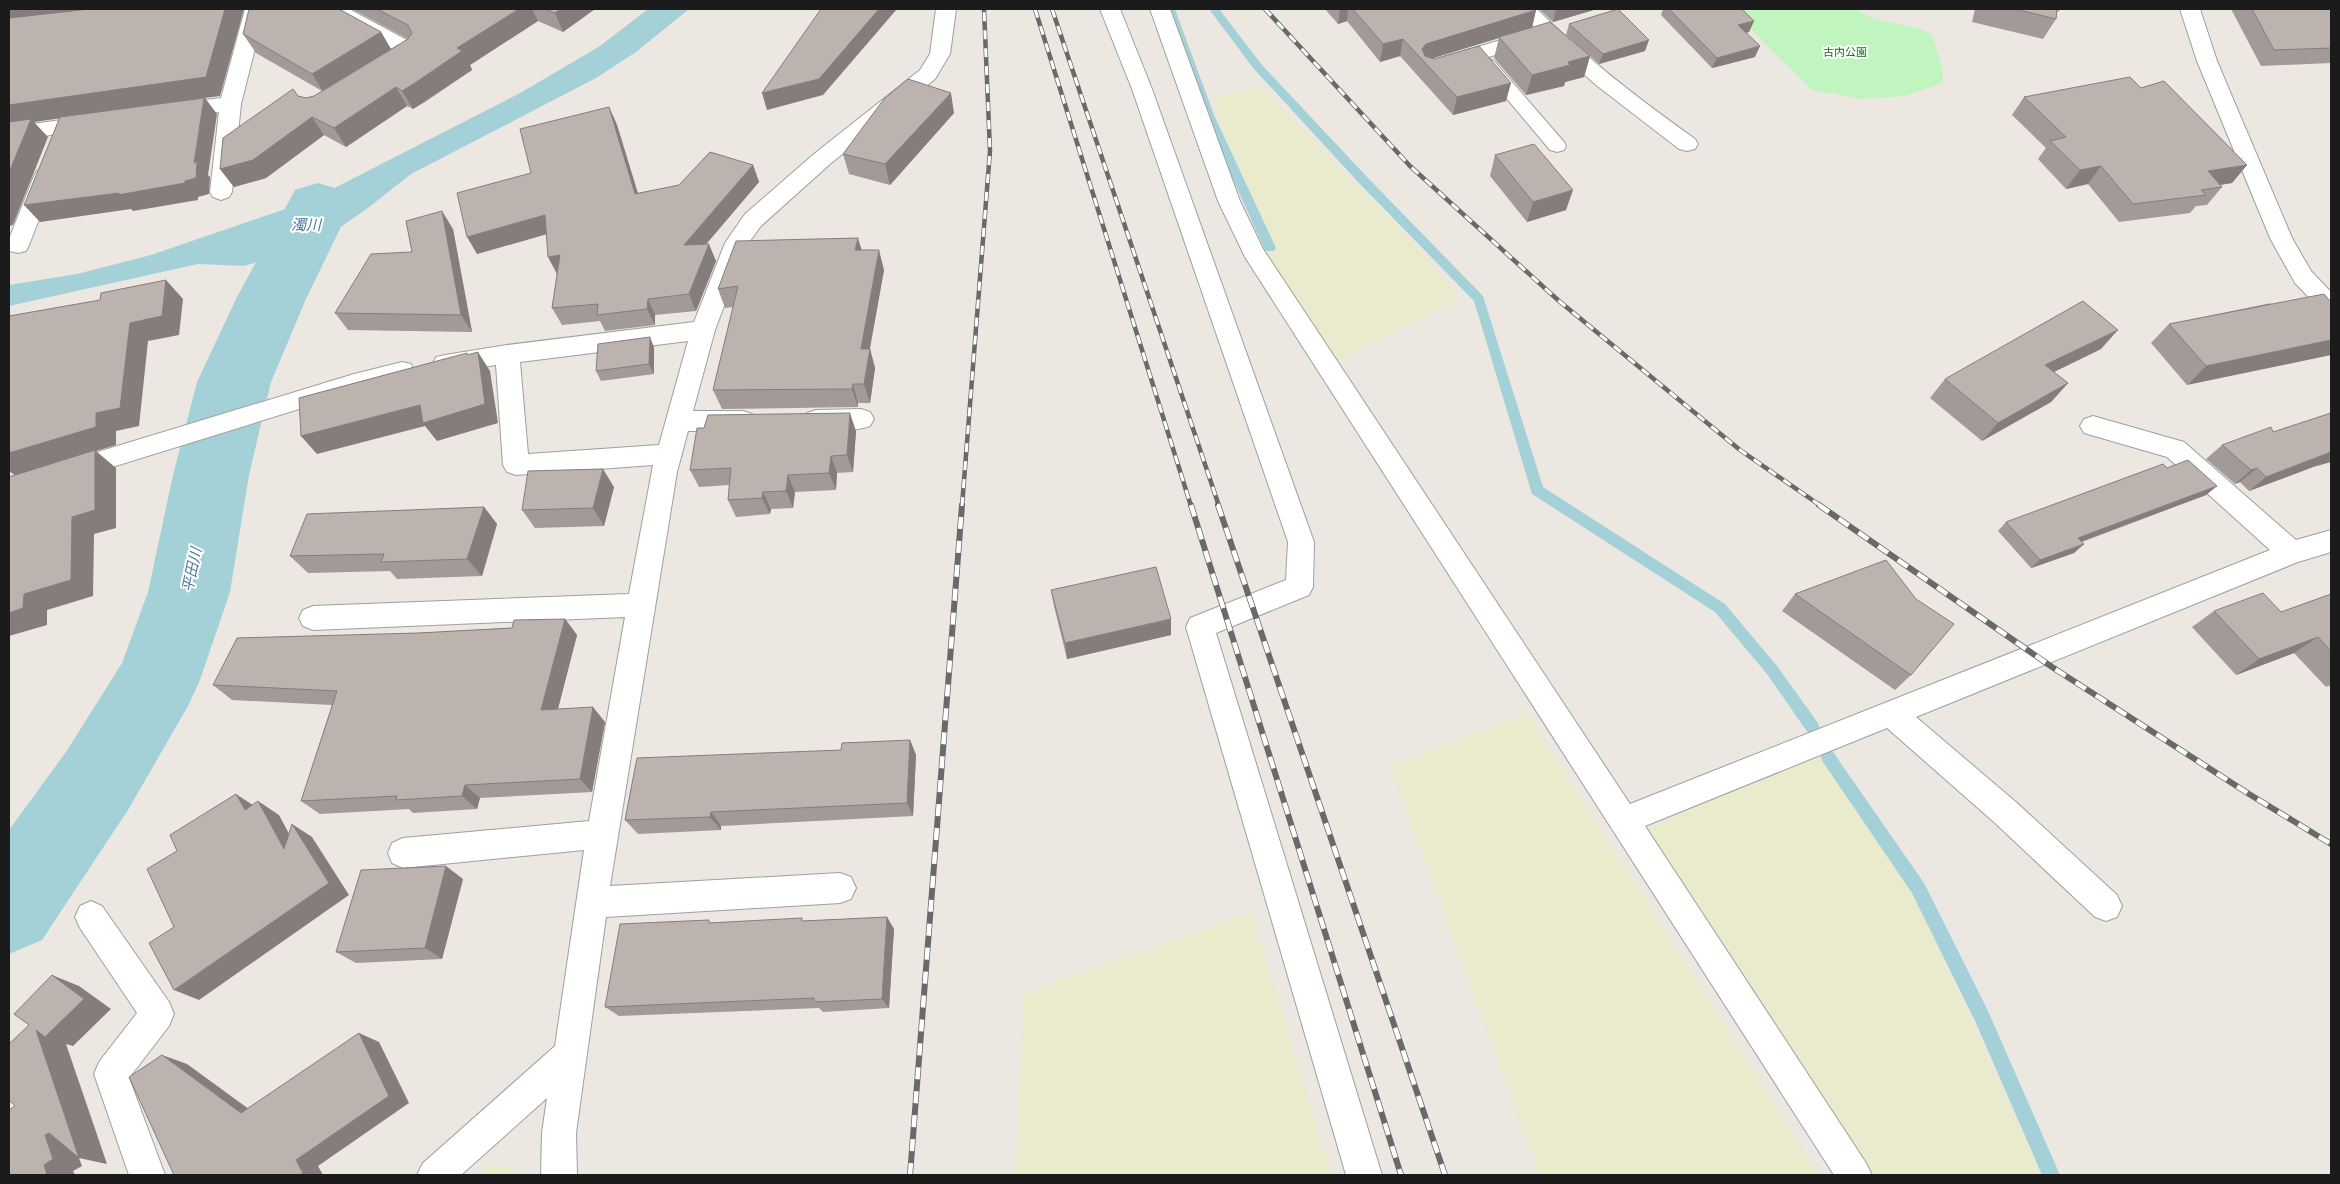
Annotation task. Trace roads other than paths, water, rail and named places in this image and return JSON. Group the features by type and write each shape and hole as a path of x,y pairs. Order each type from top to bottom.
{"street":[{"path":"221,192 230,104 255,9"},
{"path":"335,9 411,51 377,72"},
{"path":"559,1175 559,1132 602,834 669,454 703,330 736,243 753,220 822,159 928,74 940,54 946,9"},
{"path":"1110,9 1142,89 1301,542 1299,587 1200,626 1364,1175"},
{"path":"1160,9 1229,201 1254,252 1622,821 1854,1175"},
{"path":"1526,9 1556,29 1624,98 1687,144"},
{"path":"2190,9 2207,61 2281,238 2303,277 2331,306"},
{"path":"1430,68 1556,29"},
{"path":"152,114 230,104"},
{"path":"9,134 59,142 114,120"},
{"path":"18,245 59,142"},
{"path":"9,489 282,404 354,383 405,371 507,354 703,330"},
{"path":"507,354 516,464 669,454"},
{"path":"793,420 861,419"},
{"path":"677,421 764,420"},
{"path":"2093,426 2175,449 2292,553"},
{"path":"1622,821 2292,553 2331,541"},
{"path":"313,618 642,605"},
{"path":"1892,714 2006,813 2106,906"},
{"path":"403,853 602,834"},
{"path":"592,902 840,888"},
{"path":"91,917 157,1014 111,1074 147,1175"},
{"path":"435,1175 569,1056"}],"lane":[{"path":"1479,54 1557,146"}],"water":[{"name":"濁川","path":"648,9 689,9 636,52 596,78 411,174 368,208 316,244 244,266 198,264 9,306 9,285 77,274 151,255 309,201 522,92 600,46"}],"waterway":[{"path":"1170,9 1209,115 1270,248"},
{"path":"1214,9 1258,67 1363,180 1479,299 1537,490 1720,608 1772,670 1813,728"},
{"name":"平田川","path":"9,908 97,781 158,680 189,592 211,475 234,382 271,299 318,206"},
{"path":"1828,757 1918,888 1982,1017 2051,1175"}],"railway":[{"path":"962,506 990,151 984,9"},
{"path":"1035,9 1191,506"},
{"path":"1052,9 1219,506"},
{"path":"1265,9 1410,166 1559,301 1740,450 1821,506"},
{"path":"910,1175 962,505"},
{"path":"1191,505 1401,1175"},
{"path":"1218,505 1445,1175"},
{"path":"1819,505 2052,667 2249,794 2331,844"}],"park label":[{"name":"古内公園","path":"1845,52"}]}
